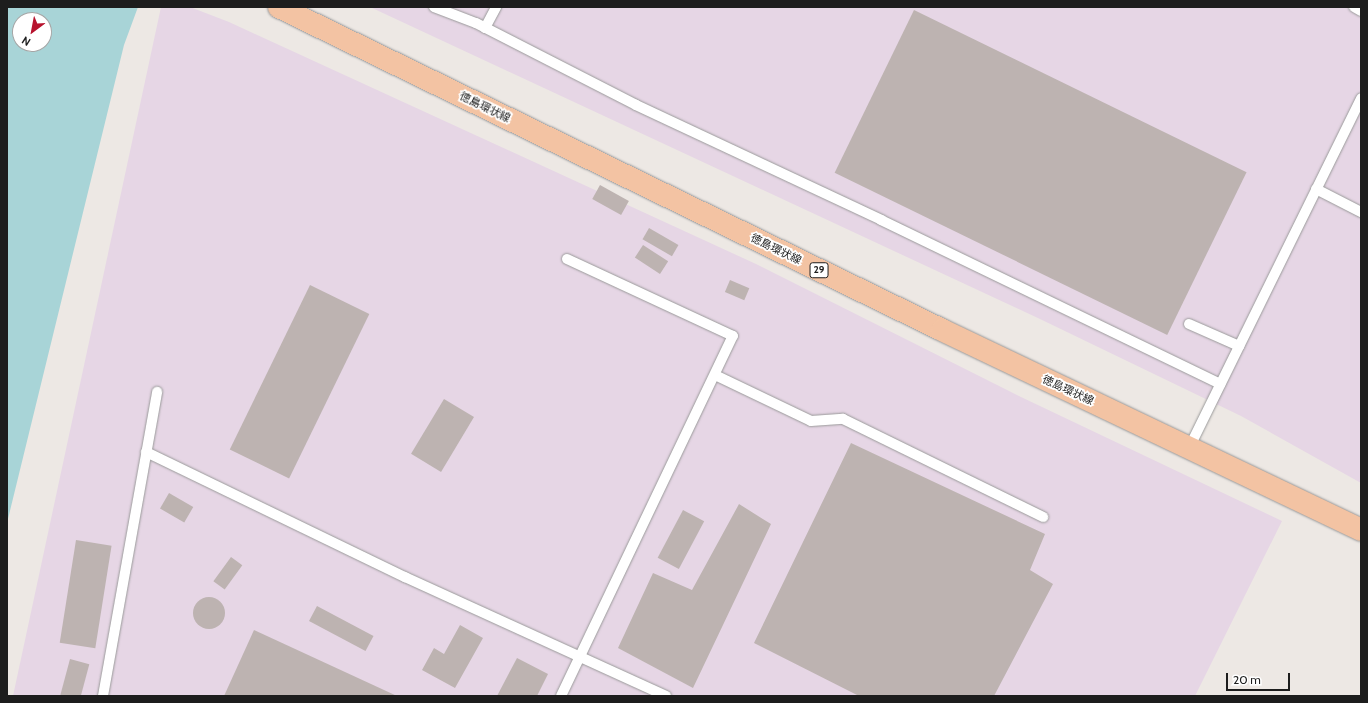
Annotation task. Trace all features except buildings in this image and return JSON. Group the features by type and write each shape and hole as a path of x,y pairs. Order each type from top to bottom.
{"main road":[{"name":"徳島環状線","path":"279,7 934,326 1361,530"}],"lane":[{"path":"434,7 485,28 636,105 1220,384"},
{"path":"485,28 496,7"},
{"path":"1354,7 1361,11"},
{"path":"1193,440 1361,98"},
{"path":"1316,189 1361,212"},
{"path":"561,696 734,336 567,259"},
{"path":"1189,324 1239,346"},
{"path":"715,375 811,421 843,419 1042,517"},
{"path":"103,696 157,392"},
{"path":"146,452 406,577 666,696"}],"shaded area":[{"path":"161,7 190,7 229,22 756,264 1021,397 1282,521 1195,696 13,696"},
{"path":"370,7 1361,7 1361,483 1241,416 1040,319"}],"water":[{"path":"7,7 138,7 124,45 7,523"}]}
